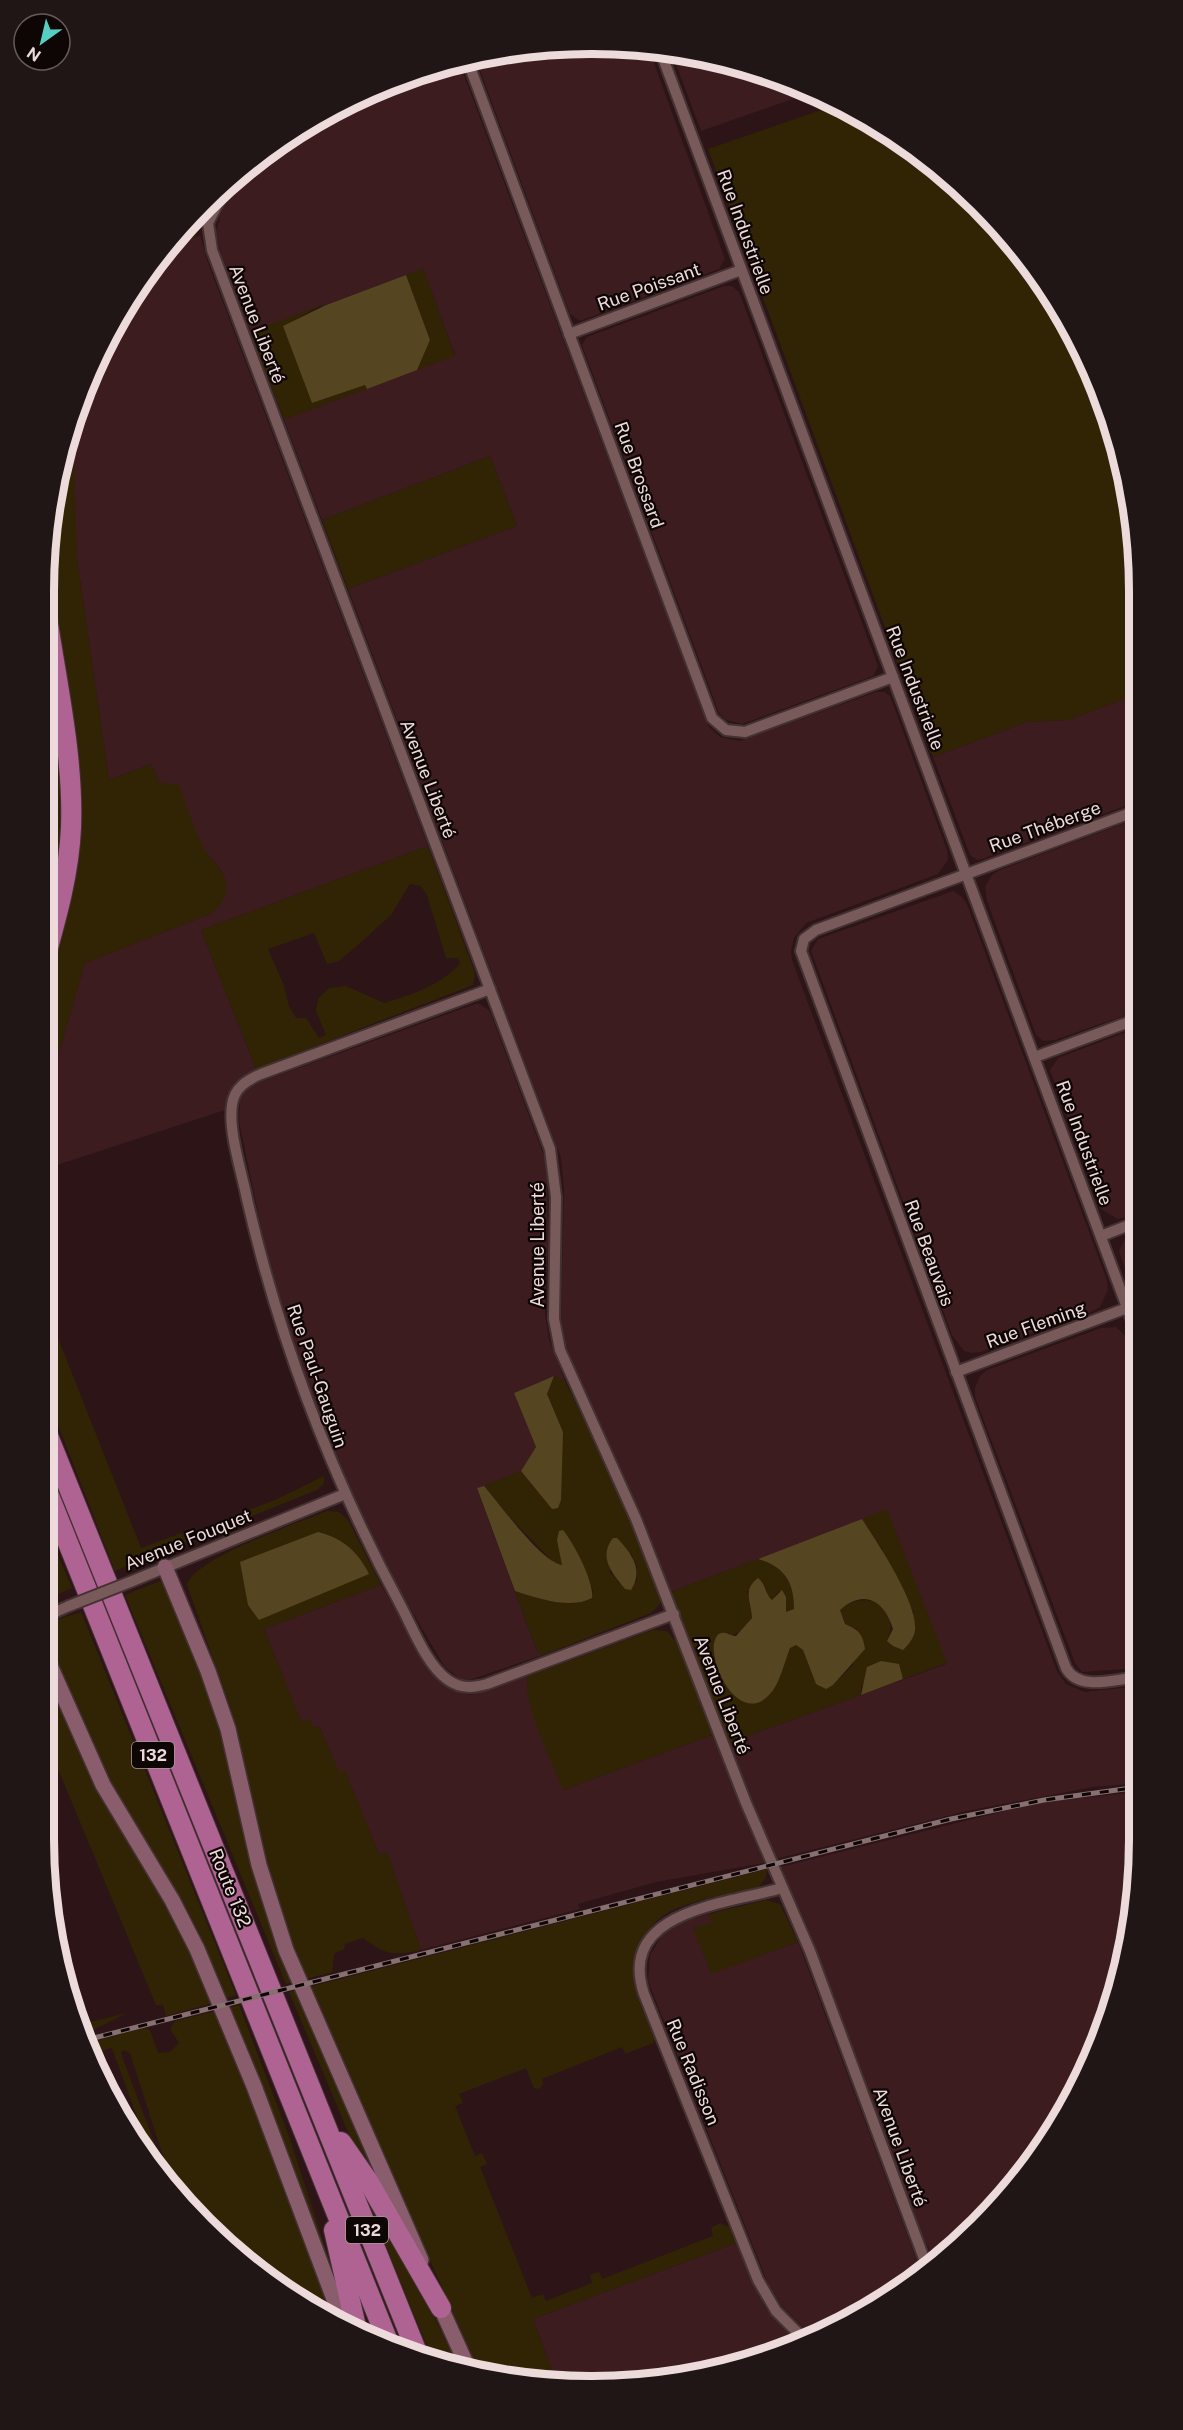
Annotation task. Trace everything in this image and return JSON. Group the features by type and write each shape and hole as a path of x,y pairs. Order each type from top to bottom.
{"highway":[{"path":"54,666 68,763 71,822 65,878 54,922"},
{"name":"Route 132","path":"54,1451 414,2345"},
{"name":"Route 132","path":"54,1511 385,2335"},
{"path":"320,2110 368,2181 441,2308"},
{"path":"325,2183 355,2321"}],"street":[{"name":"Rue Industrielle","path":"663,59 1129,1313"},
{"name":"Rue Brossard","path":"470,68 709,712 716,723 731,732 745,732 893,676"},
{"name":"Avenue Liberté","path":"217,206 208,223 212,250 490,989 553,1163 556,1197 554,1320 557,1339 634,1513 746,1803 819,1974 925,2260"},
{"name":"Rue Poissant","path":"569,334 741,270"},
{"name":"Rue Théberge","path":"967,874 1129,813"},
{"name":"Rue Beauvais","path":"967,874 816,930 804,939 801,951 1069,1674 1084,1683 1129,1678"},
{"name":"Rue Paul-Gauguin","path":"490,989 261,1074 244,1083 233,1099 232,1119 241,1171 272,1297 308,1406 345,1494 420,1641 442,1675 460,1686 487,1684 674,1614"},
{"path":"1035,1057 1129,1022"},
{"path":"1101,1236 1129,1225"},
{"name":"Rue Fleming","path":"956,1372 1127,1308"},
{"name":"Avenue Fouquet","path":"54,1613 345,1494"},
{"path":"165,1567 228,1729 258,1859 286,1950 465,2361"},
{"path":"54,1675 100,1779 172,1900 201,1957 262,2106 339,2313"},
{"name":"Rue Radisson","path":"782,1888 669,1920 648,1942 642,1955 640,1975 648,2004 758,2280 776,2311 799,2334"}],"shaded area":[{"path":"556,55 627,55 652,58 725,259 719,269 580,321 570,314 478,66"},
{"path":"675,61 731,72 800,96 701,131"},
{"path":"462,70 708,726 720,737 740,741 876,692 885,692 890,696 947,850 948,860 938,874 806,923 794,938 791,951 792,960 1057,1671 1066,1684 1085,1692 1129,1687 1129,1784 1093,1787 967,1811 776,1859 728,1743 946,1664 887,1510 671,1592 645,1522 569,1356 564,1338 561,1317 564,1189 561,1158 348,589 517,526 490,456 322,520 283,417 288,418 455,355 423,269 262,328 253,338 221,254 216,231 223,207 234,190 264,165 323,126 386,95"},
{"path":"827,108 890,145 946,187 972,211 1018,264 1057,323 1074,354 1111,452 1119,487 1128,556 1129,697 1068,720 1027,722 933,757 708,149"},
{"path":"196,227 196,237 182,243"},
{"path":"200,235 207,260 428,846 201,930 256,1069 245,1074 231,1089 225,1110 54,1166 54,1069 85,963 210,914 226,882 221,870 206,852 159,782 151,764 109,780 77,559 73,448 109,354 145,293 182,243"},
{"path":"423,268 455,356 417,370 430,340 406,275"},
{"path":"406,275 430,340 417,370 367,389 365,385 312,403 283,326 326,305"},
{"path":"724,286 732,286 739,292 878,666 873,676 742,724 726,720 719,713 582,345 587,337"},
{"path":"323,304 284,326 312,403 365,385 367,389 288,418 283,417 253,338 262,328"},
{"path":"74,447 77,559 109,780 151,764 159,782 179,785 198,835 223,874 227,888 223,901 210,914 85,963 54,1069 54,943 76,759 54,605 55,556 59,521"},
{"path":"490,456 517,526 348,589 322,520"},
{"path":"1129,697 1129,805 977,860 970,855 933,757 1027,722 1068,720"},
{"path":"54,708 65,785 62,853 54,891"},
{"path":"1129,822 1129,1014 1055,1040 1043,1041 1036,1035 987,901 985,886 993,874"},
{"path":"428,846 475,973 473,985 256,1069 201,930","holes":["410,884 421,886 427,895 446,958 458,958 460,964 434,984 384,1003 346,986 329,988 318,999 316,1011 326,1035 319,1038 306,1018 296,1018 289,1006 283,983 268,949 314,933 327,964 339,961 391,915"]},
{"path":"953,891 967,904 1107,1280 1108,1290 1100,1307 1091,1312 981,1352 972,1353 964,1351 952,1335 811,951 818,939"},
{"path":"478,1003 489,1010 492,1017 547,1164 548,1241 545,1314 549,1339 565,1381 554,1376 514,1393 536,1447 521,1471 477,1489 537,1651 543,1655 469,1680 460,1679 444,1666 396,1584 339,1465 311,1396 285,1318 262,1232 239,1121 240,1100 245,1091 260,1082"},
{"path":"1129,1031 1129,1217 1118,1219 1101,1209 1050,1070 1058,1058"},
{"path":"1129,1237 1129,1280 1119,1251 1125,1239"},
{"path":"54,1280 56,1333 141,1548 192,1529 202,1536 115,1571 54,1415"},
{"path":"1116,1327 1129,1339 1129,1669 1082,1672 1075,1663 975,1397 975,1388 980,1376 987,1370 1101,1328"},
{"path":"554,1376 565,1381 616,1488 661,1598 660,1604 651,1613 543,1655 537,1651 515,1591 553,1602 574,1603 592,1598 593,1591 588,1577 555,1564 513,1521 484,1486 521,1471 552,1509 563,1432 547,1394","holes":["631,1553 637,1567 637,1581 625,1589 609,1571"]},
{"path":"554,1376 547,1394 563,1432 561,1500 558,1508 552,1509 521,1471 536,1447 514,1393"},
{"path":"324,1476 324,1483 317,1490 220,1529 218,1522 275,1500"},
{"path":"484,1486 532,1543 543,1554 562,1565 557,1540 559,1531 563,1530 587,1573 592,1598 564,1603 515,1591 477,1488"},
{"path":"887,1509 947,1663 903,1679 898,1664 861,1686 861,1695 728,1743 671,1592 758,1559 775,1566 790,1583 794,1609 786,1612 786,1597 779,1591 772,1600 767,1596 766,1588 747,1591 752,1618 744,1630 731,1636 775,1687 790,1648 796,1645 803,1650 816,1684 833,1685 853,1665 857,1629 845,1624 840,1610 860,1600 879,1604 890,1619 887,1641 914,1613 882,1549 862,1519"},
{"path":"327,1511 339,1512 348,1520 381,1585 264,1629 301,1721 310,1719 313,1728 319,1726 339,1772 345,1770 379,1855 387,1852 421,1950 390,1953 363,1938 345,1944 344,1949 334,1954 332,1972 306,1979 279,1909 261,1844 231,1709 187,1585 194,1575 227,1553 272,1532"},
{"path":"862,1519 895,1573 910,1604 915,1630 909,1643 903,1650 893,1646 887,1641 893,1629 885,1611 873,1601 857,1600 840,1610 845,1624 857,1630 863,1639 865,1649 833,1685 826,1689 816,1684 803,1650 796,1645 790,1648 779,1679 769,1695 757,1703 745,1702 734,1695 724,1683 718,1669 714,1642 721,1633 736,1636 752,1618 749,1591 753,1582 758,1578 761,1580 772,1600 782,1590 786,1597 786,1612 794,1609 792,1590 786,1576 775,1566 758,1559"},
{"path":"318,1532 335,1538 349,1547 369,1574 259,1620 248,1605 240,1562"},
{"path":"613,1538 617,1538 634,1562 636,1576 631,1590 625,1589 608,1565 607,1552"},
{"path":"54,1546 72,1588 54,1596"},
{"path":"160,1581 166,1584 217,1714 294,1982 286,1984 125,1595"},
{"path":"381,1585 430,1671 448,1688 470,1695 528,1676 527,1685 563,1790 712,1735 764,1863 656,1882 578,1904 580,1909 421,1950 387,1853 379,1855 345,1771 339,1773 319,1726 313,1728 301,1722 264,1629"},
{"path":"81,1612 236,1995 224,1999 82,1731 54,1662 54,1622"},
{"path":"653,1630 667,1631 677,1643 712,1735 563,1790 529,1702 528,1676"},
{"path":"881,1661 899,1664 903,1679 861,1695 867,1667"},
{"path":"54,1695 86,1767 180,1929 213,2003 166,2016 163,2005 156,2005 54,1759"},
{"path":"1129,1793 1128,1874 1119,1943 1111,1978 1074,2076 1038,2137 996,2193 972,2219 932,2253 924,2240 809,1931 780,1867 1017,1808 1060,1800"},
{"path":"767,1869 766,1877 759,1887 675,1909 657,1921 642,1939 635,1960 634,1983 641,2006 655,2037 653,2043 625,2054 622,2047 542,2079 543,2084 540,2089 534,2088 526,2068 459,2094 463,2103 455,2106 475,2156 482,2153 487,2164 480,2167 532,2298 543,2294 546,2301 592,2283 590,2275 599,2272 602,2279 713,2236 711,2228 720,2223 729,2227 736,2243 533,2319 554,2375 476,2363 309,1987"},
{"path":"766,1900 780,1904 798,1942 711,1974 693,1928 712,1923 709,1914"},
{"path":"709,1914 729,1967 798,1942 918,2264 860,2304 807,2331 782,2306 769,2286 648,1981 650,1955 663,1934 672,1925"},
{"path":"297,1990 403,2228 352,2141 289,1992"},
{"path":"239,2005 291,2142 347,2315 227,2008"},
{"path":"216,2011 331,2308 264,2265 211,2219 187,2193 172,2175 161,2150 130,2053 124,2050 121,2053 161,2160 144,2136 112,2048 98,2052 94,2041 144,2028 150,2030 158,2053 170,2052 179,2043 170,2029 175,2021"},
{"path":"127,2013 90,2031 87,2023"},
{"path":"365,2194 425,2299 454,2359 429,2350"},
{"path":"736,2243 766,2309 793,2337 731,2358 696,2366 627,2375 556,2375 554,2375 533,2319"}],"railway":[{"path":"93,2038 951,1819 1044,1800 1129,1788"}]}
